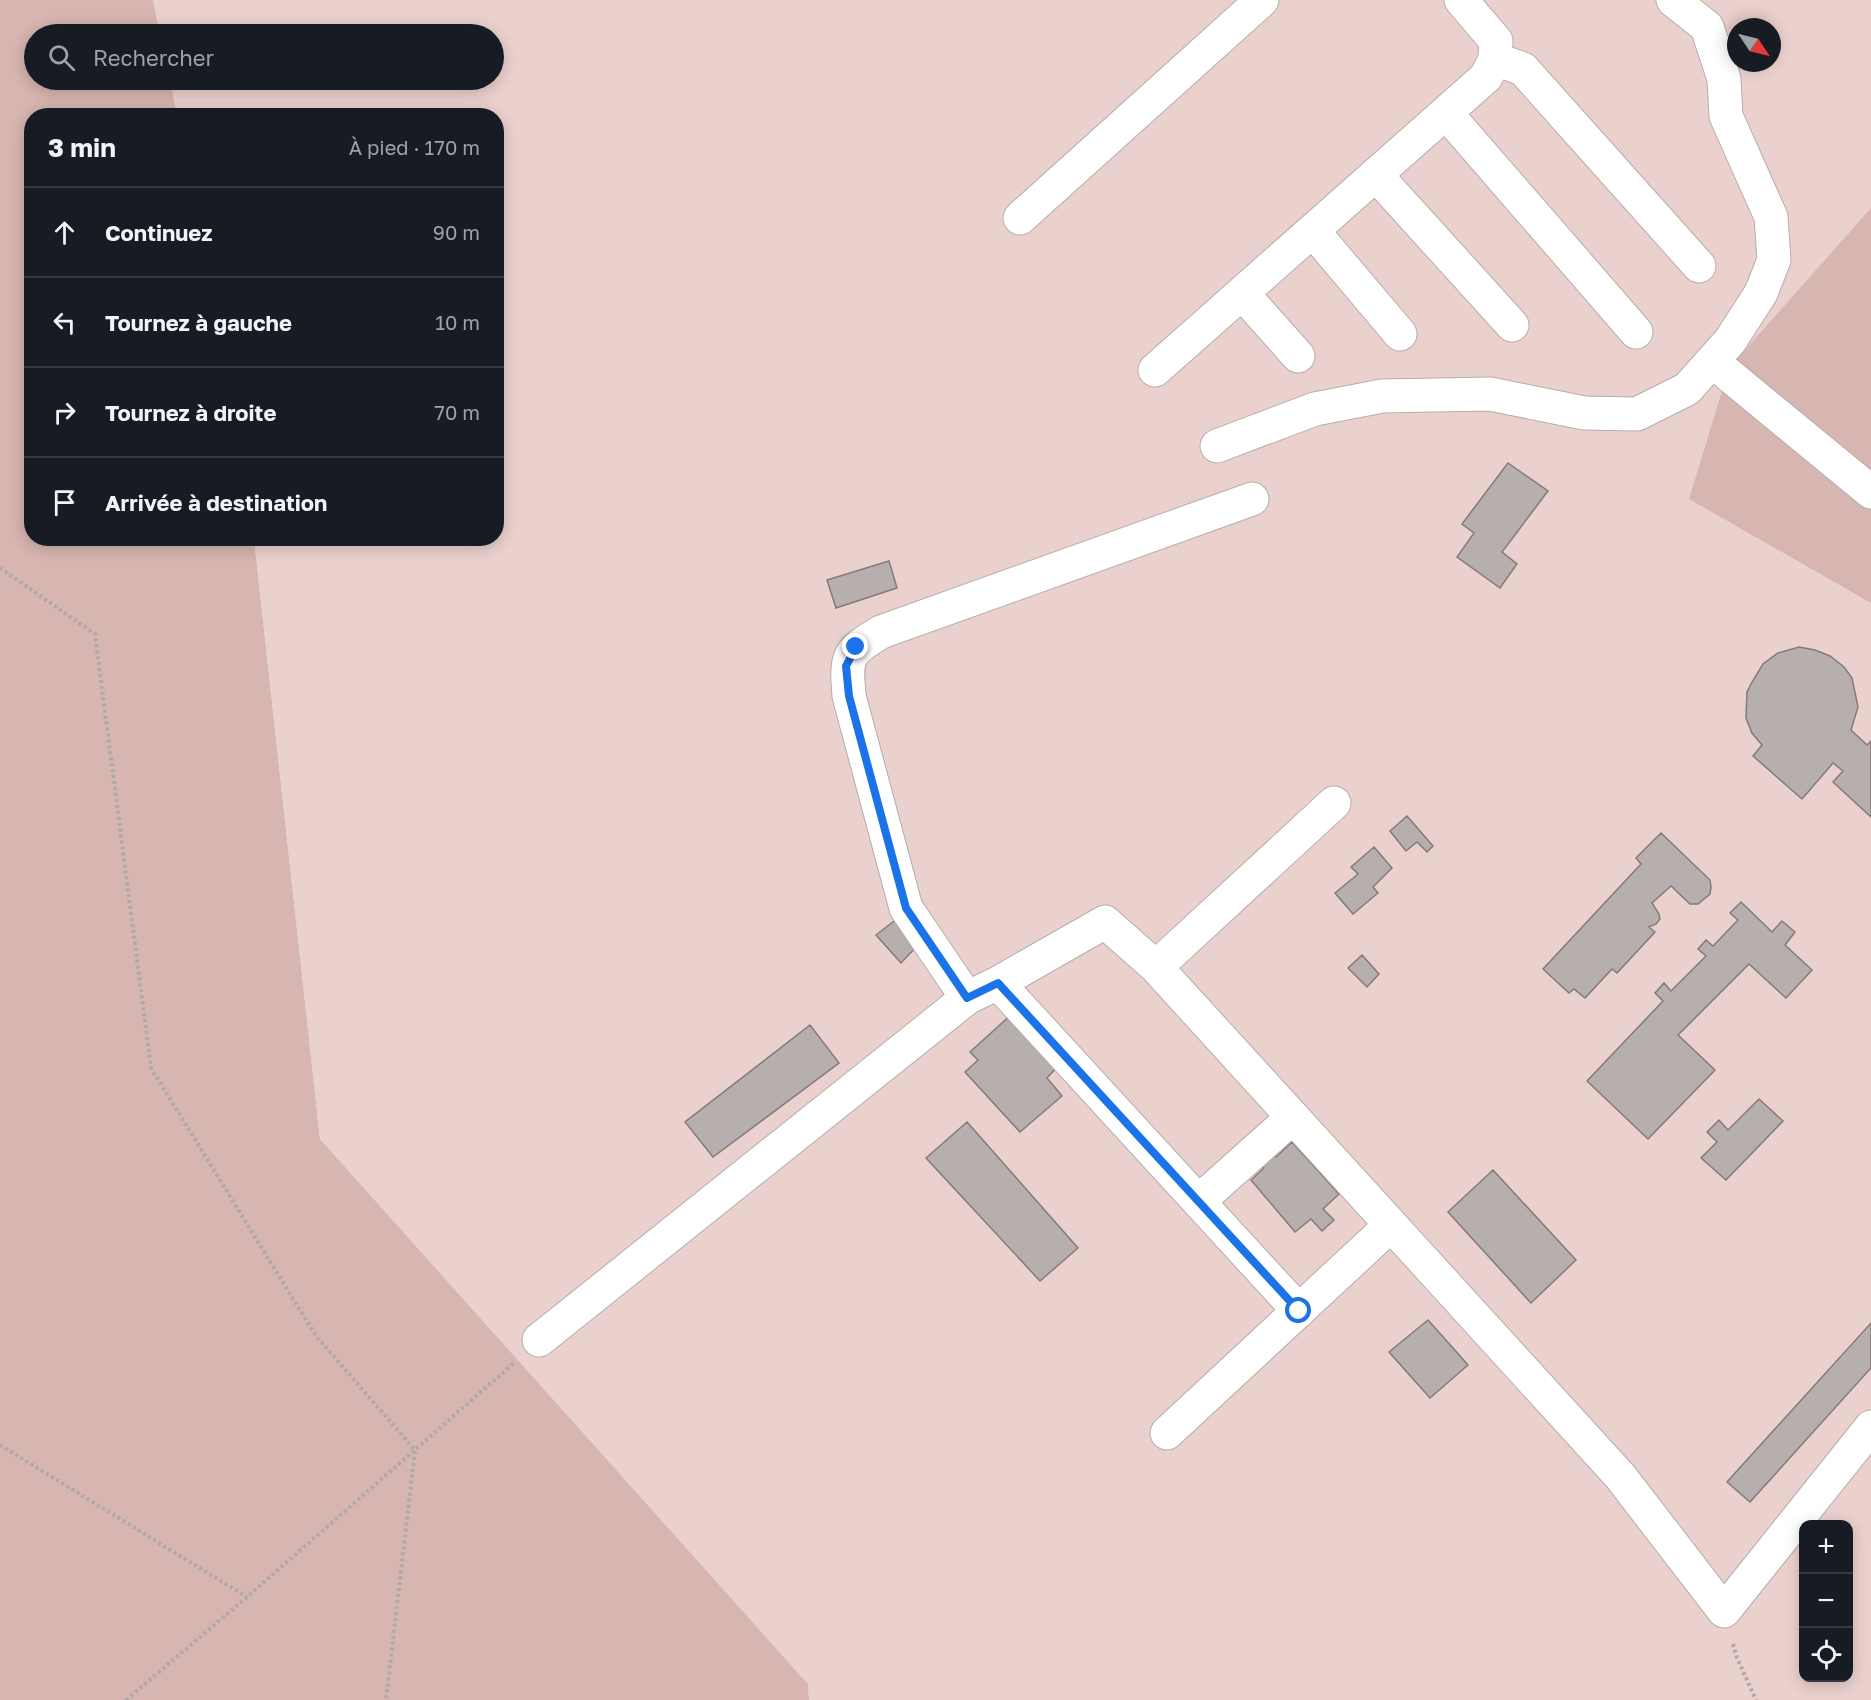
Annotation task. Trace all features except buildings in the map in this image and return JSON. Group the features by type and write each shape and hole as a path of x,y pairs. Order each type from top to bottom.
{"lane":[{"path":"1020,218 1262,0"},
{"path":"1155,370 1486,77 1495,59 1496,41 1461,0"},
{"path":"1217,446 1315,408 1382,396 1490,394 1584,413 1637,414 1687,389 1730,341 1761,293 1774,260 1771,217 1726,116 1724,79 1707,27 1673,0"},
{"path":"1495,59 1523,69 1699,266"},
{"path":"1446,113 1636,332"},
{"path":"1376,175 1512,325"},
{"path":"1313,231 1400,334"},
{"path":"1242,293 1298,356"},
{"path":"1712,361 1871,492"},
{"path":"967,998 906,908 849,696 846,666 856,647 881,632 1252,499"},
{"path":"1156,967 1334,803"},
{"path":"539,1340 967,998 998,983 1105,922 1156,967 1620,1476 1724,1611 1871,1427"},
{"path":"998,983 1299,1311"},
{"path":"1198,1202 1293,1117"},
{"path":"1167,1433 1391,1225"}],"path":[{"path":"0,568 95,634 151,1068 316,1336 415,1450 386,1700"},
{"path":"126,1700 247,1597 539,1340"},
{"path":"0,1445 247,1597"},
{"path":"1724,1611 1737,1658 1756,1700"}],"shaded area":[{"path":"0,0 153,0 158,24 24,24 24,90 172,90 176,108 24,108 24,546 255,546 320,1139 808,1684 809,1700 0,1700"},
{"path":"153,0 1871,0 1871,1700 809,1700 808,1684 320,1139 255,546 504,546 504,108 176,108 172,90 504,90 504,24 158,24"},
{"path":"1871,208 1871,603 1689,499 1729,368"}],"route":[{"path":"856,647 846,666 849,696 906,908 967,998 998,983 1299,1311"}]}
